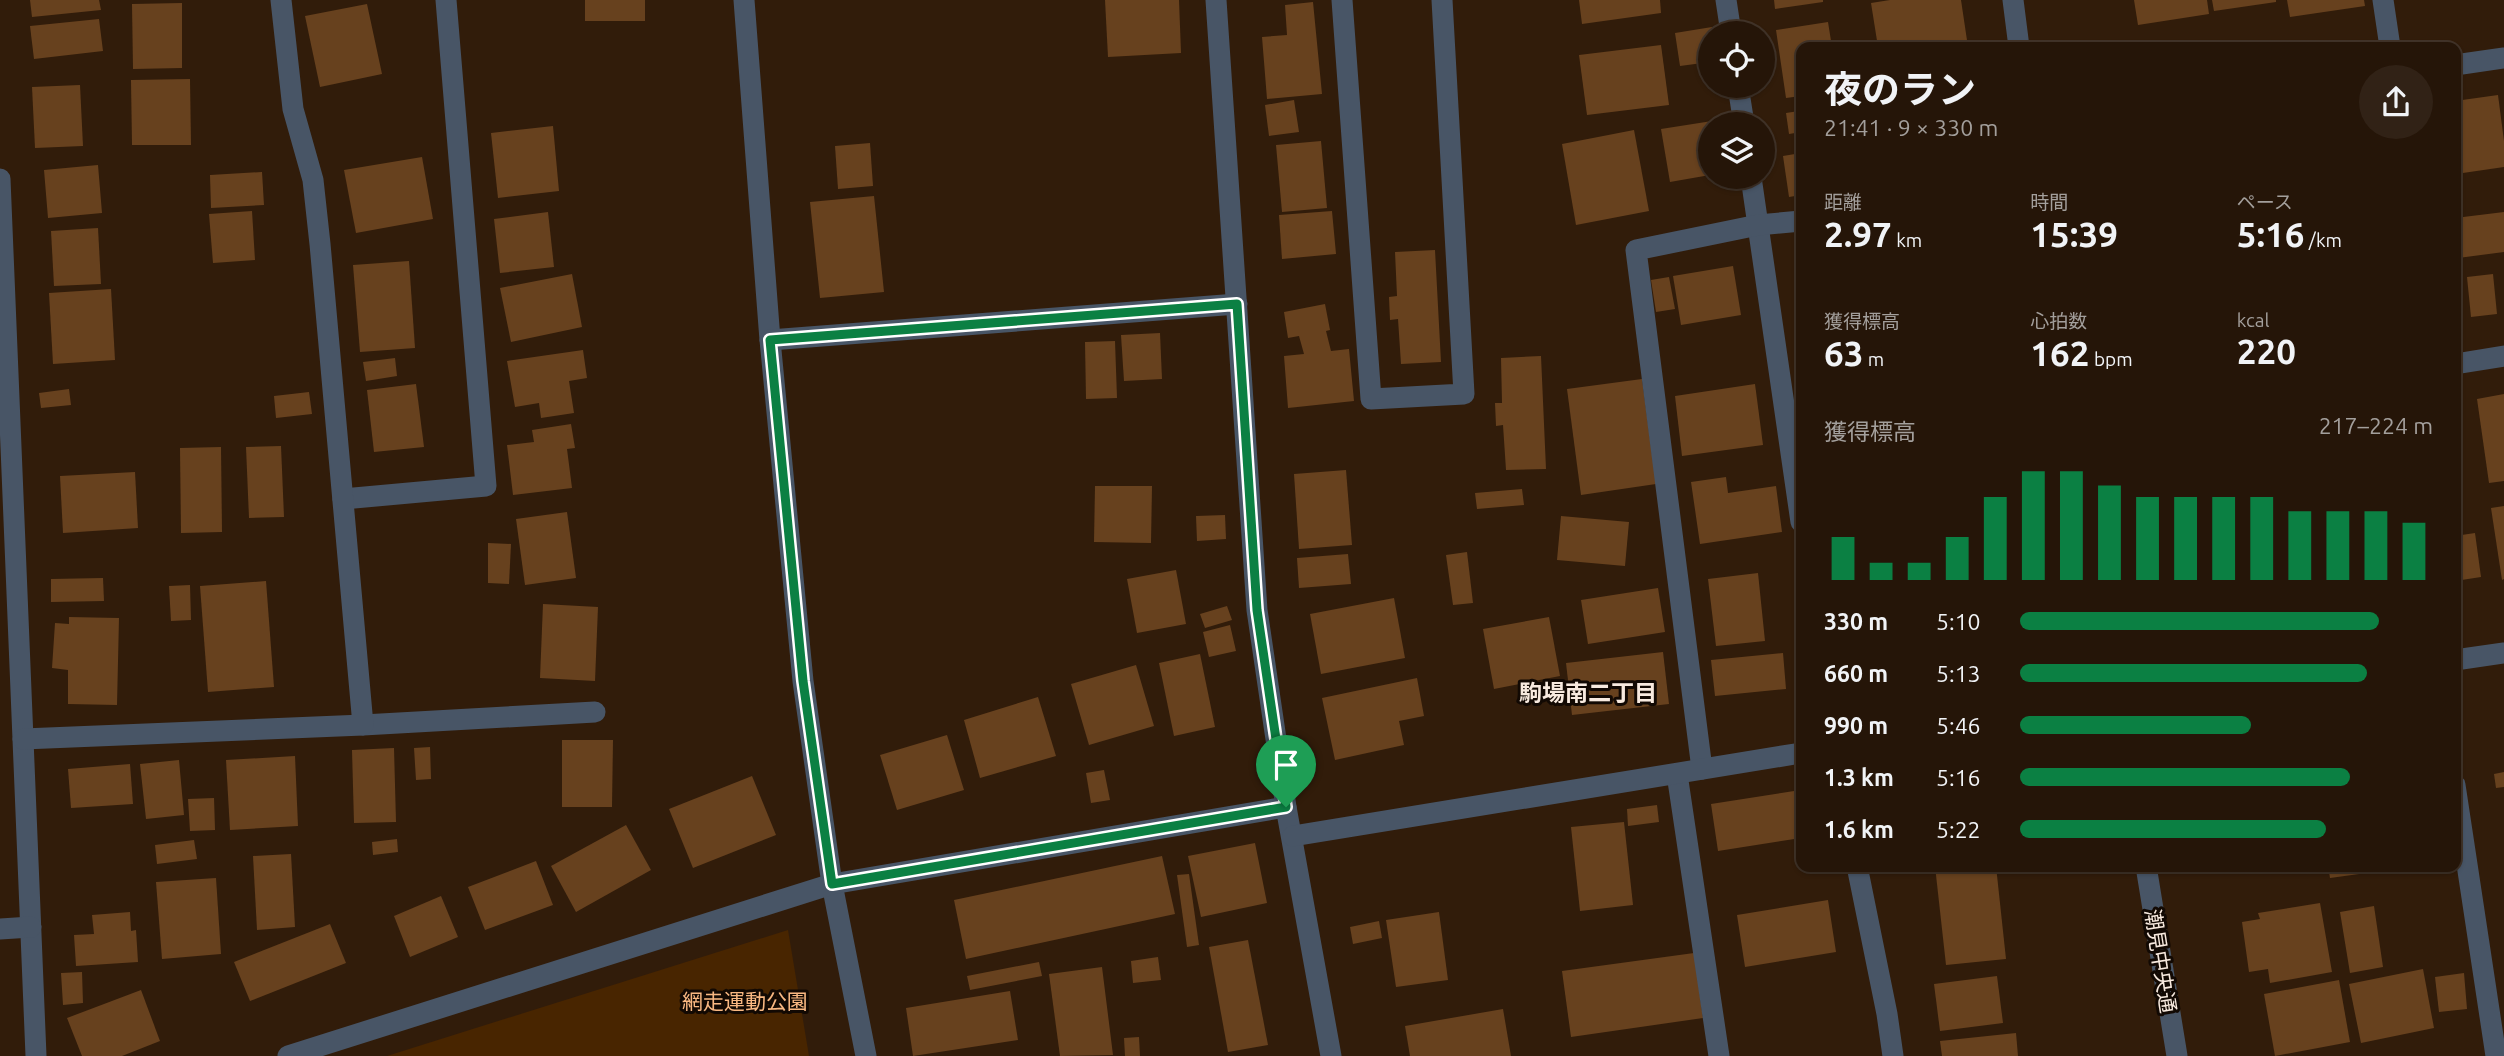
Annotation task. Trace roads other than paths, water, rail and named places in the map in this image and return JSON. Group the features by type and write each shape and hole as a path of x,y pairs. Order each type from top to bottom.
{"street":[{"path":"282,0 293,108 314,193 363,725"},
{"path":"343,499 486,486 446,0"},
{"path":"744,0 770,340 803,681 832,884 866,1056"},
{"path":"1216,0 1257,610 1286,807 1331,1056"},
{"path":"1342,0 1371,399 1464,394 1442,0"},
{"path":"1726,0 1729,21"},
{"path":"2013,0 2018,42"},
{"path":"2383,0 2389,42"},
{"path":"2461,64 2504,58"},
{"path":"0,179 9,608 23,739 36,1056"},
{"path":"1753,189 1796,487"},
{"path":"1702,769 1636,250 1758,225 1796,221"},
{"path":"770,340 1237,304"},
{"path":"2461,363 2504,356"},
{"path":"2461,659 2504,653"},
{"path":"23,739 595,712"},
{"path":"1293,836 1796,754"},
{"path":"1677,774 1719,1056"},
{"path":"288,1056 832,884 1286,807"},
{"path":"2461,825 2496,1056"},
{"path":"1858,872 1893,1056"},
{"name":"潮見中央通","path":"2147,872 2177,1056"},
{"path":"0,929 31,927"}],"district":[{"name":"駒場南二丁目","path":"1588,692"}],"park label":[{"name":"網走運動公園","path":"745,1001"}]}
